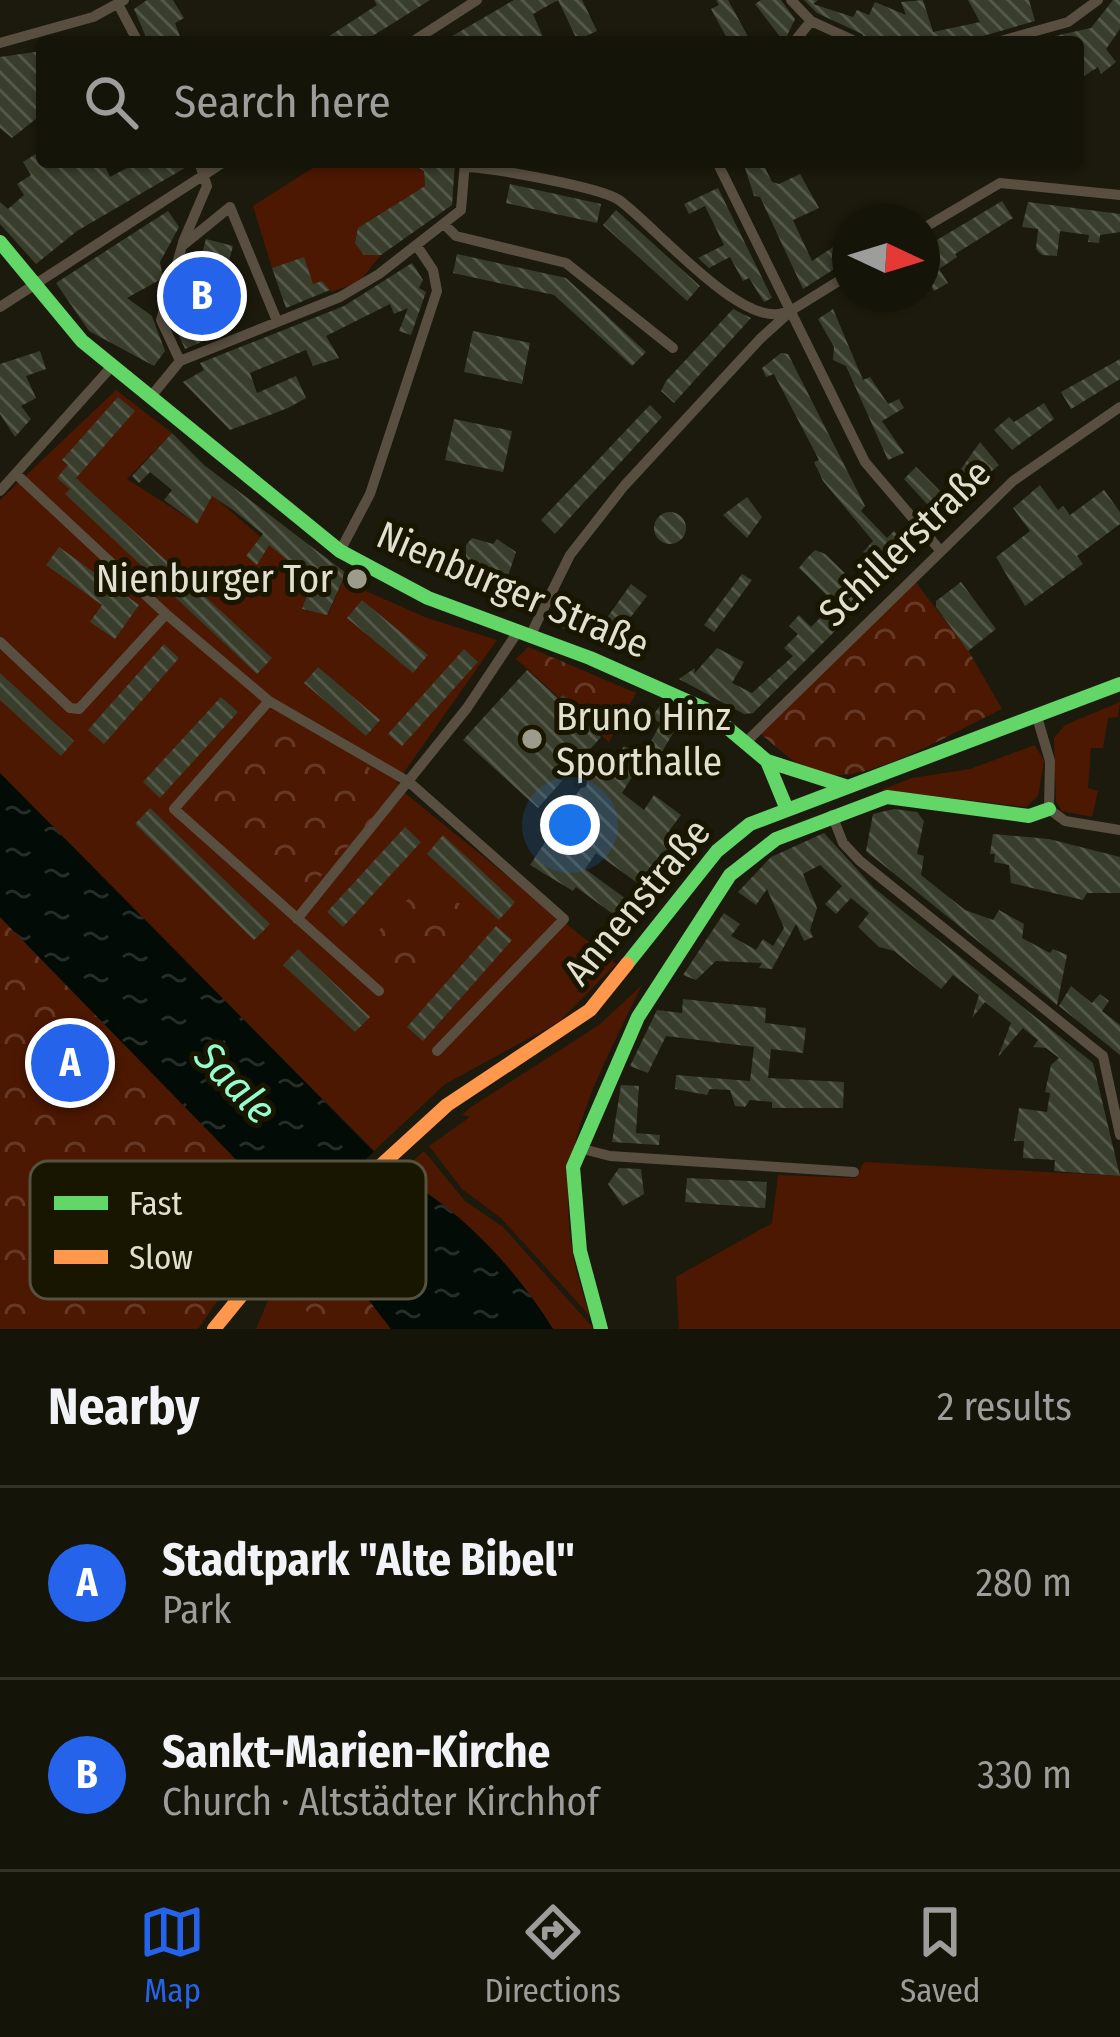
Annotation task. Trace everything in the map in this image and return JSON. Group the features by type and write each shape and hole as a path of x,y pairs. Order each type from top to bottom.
{"street":[{"path":"431,36 477,0"},
{"path":"791,0 811,21 844,36"},
{"path":"1018,36 1068,22 1098,0"},
{"path":"0,43 93,17 121,2 135,36"},
{"path":"799,36 811,21"},
{"path":"153,394 180,362 340,296 417,246 464,206 465,168"},
{"path":"483,168 616,197 698,271 760,314 777,316 792,310 832,285"},
{"path":"720,168 865,462 939,549"},
{"path":"204,174 230,207 277,321"},
{"path":"180,362 161,320 204,174"},
{"path":"0,307 34,280 204,174"},
{"path":"940,218 1000,183 1120,195"},
{"path":"182,246 230,207"},
{"path":"445,225 456,236 566,263 673,348"},
{"name":"Nienburger Straße","path":"0,242 34,280 70,334 153,394 340,551 428,598 676,693 747,741 766,761 786,807"},
{"path":"340,551 370,494 436,291 433,270 417,246"},
{"path":"297,919 525,632 602,511 792,310"},
{"path":"0,491 113,365"},
{"name":"Schillerstraße","path":"747,741 939,549 1045,454 1120,407"},
{"path":"17,475 166,614 269,701 409,782 564,919 437,1051"},
{"path":"0,642 70,708 79,709 166,614"},
{"name":"Annenstraße","path":"386,1161 459,1095 590,1010 717,851 750,824 1120,684"},
{"path":"269,701 174,809 379,991"},
{"path":"1036,717 1050,761 1049,809"},
{"name":"Nienburger Straße","path":"766,761 845,786"},
{"path":"602,1329 576,1223 573,1166 638,1017 730,875 776,839 886,797 1029,816 1049,809"},
{"path":"1049,809 1065,821 1120,830"},
{"path":"832,814 843,843 860,861 1103,1056 1120,1135"},
{"path":"580,1148 610,1156 854,1172"},
{"name":"Annenstraße","path":"214,1329 241,1299"}],"green space":[{"path":"313,168 424,168 425,186 366,223 381,255 359,282 331,292 322,281 303,288 304,257 272,268 253,206"},
{"path":"116,390 172,433 127,479 196,523 212,495 308,578 303,610 328,614 343,581 427,618 497,640 395,785 616,964 559,1022 445,1084 374,1151 0,773 0,500"},
{"path":"913,579 968,650 1002,709 914,753 843,775 815,772 761,734"},
{"path":"528,647 636,693 609,742 516,659"},
{"path":"1120,702 1118,717 1108,718 1103,748 1091,748 1088,788 1098,791 1092,817 1062,811 1056,802 1054,738 1065,725"},
{"path":"270,714 403,786 299,900 189,801"},
{"path":"1035,745 1044,761 1038,796 1026,807 881,790 912,778 970,769"},
{"path":"429,892 461,904 474,927 410,987 366,944 411,896"},
{"path":"0,917 238,1161 30,1161 30,1299 218,1299 198,1329 0,1329"},
{"path":"642,985 586,1108 569,1183 569,1223 590,1316 501,1218 462,1189 429,1146 470,1117 462,1115 471,1107 599,1025"},
{"path":"424,1151 465,1201 503,1227 594,1329 553,1329 485,1242 426,1193 426,1161 413,1161"},
{"path":"864,1162 1120,1176 1120,1329 679,1329 676,1277 772,1223 778,1175 856,1178"},
{"path":"269,1299 298,1299 321,1329 256,1329"},
{"path":"297,1299 368,1299 391,1329 321,1329"}],"water":[{"name":"Saale","path":"0,773 383,1161 238,1161 0,917"},
{"path":"426,1193 485,1242 553,1329 391,1329 368,1299 426,1299"}],"pier":[{"path":"378,1148 392,1161 364,1161"}],"building":[{"path":"147,0 173,0 184,18 175,23 180,36 145,36 134,9"},
{"path":"374,0 430,0 373,36 329,36 377,5"},
{"path":"514,0 558,0 533,14 542,36 452,36"},
{"path":"558,0 582,0 597,31 575,36"},
{"path":"716,0 728,0 748,36 726,36 711,9 719,5"},
{"path":"781,0 795,19 787,36 779,36 755,4"},
{"path":"804,0 818,0 813,4 853,17 857,10 869,15 875,2 906,15 901,2 923,0 933,32 980,22 968,0 1029,0 1035,21 983,36 863,36 817,13"},
{"path":"1113,0 1120,0 1120,29 1106,49 1116,62 1101,74 1098,67 1084,76 1084,36 1055,36 1091,28"},
{"path":"36,52 36,119 12,138 0,128 0,57"},
{"path":"36,154 36,168 106,168 110,177 127,168 185,168 77,231 36,264 0,224 0,202 8,209 24,195 17,184 31,175 23,162"},
{"path":"419,168 455,168 452,205 381,255 364,255 355,243 358,228 425,186"},
{"path":"745,168 765,168 772,182 779,184 800,174 819,208 793,220 812,261 832,248 832,270 803,289 760,197 754,196"},
{"path":"510,184 601,204 597,223 506,203"},
{"path":"718,188 772,298 764,302 749,278 743,281 730,257 709,268 698,258 724,245 705,206 689,214 684,204"},
{"path":"1002,201 1013,218 940,268 940,238"},
{"path":"1028,202 1120,214 1120,232 1100,235 1099,243 1088,242 1089,235 1060,231 1057,256 1042,255 1036,249 1038,229 1022,227"},
{"path":"616,210 700,286 687,301 603,225"},
{"path":"168,211 179,227 160,262 163,278 127,298 152,316 165,351 154,366 89,331 56,283"},
{"path":"206,239 233,246 227,268 236,270 219,335 209,324 204,341 185,349 171,319 189,257 200,260"},
{"path":"457,254 566,278 646,352 632,366 554,295 453,273"},
{"path":"304,257 313,284 322,281 330,290 286,308 272,268"},
{"path":"412,263 423,280 419,288 426,292 411,335 399,331 408,308 394,314 390,304 326,336 339,358 313,366 306,350 250,373 257,393 296,376 306,398 288,408 230,430 183,382 204,370 200,363 344,306"},
{"path":"733,309 751,318 674,403 661,391 666,381"},
{"path":"832,310 863,380 870,377 888,404 899,399 904,408 882,421 904,453 888,460 846,366 833,360 834,347 818,319"},
{"path":"473,331 530,343 522,384 464,372"},
{"path":"40,351 46,369 26,376 36,398 21,406 31,419 15,437 0,414 0,364"},
{"path":"781,353 788,354 865,506 861,511 887,538 894,531 914,552 753,713 744,714 679,679 695,668 694,674 717,648 744,662 732,683 752,693 793,656 784,648 798,634 789,626 799,615 811,627 835,603 799,568 806,559 815,550 825,554 854,582 873,563 863,552 873,541 823,481 814,462 819,460 774,374 766,377 762,368"},
{"path":"1120,359 1120,379 1071,409 1061,392"},
{"path":"118,397 135,411 76,478 272,658 257,674 65,494 70,489 57,478 68,465 62,460"},
{"path":"1044,403 1054,419 1012,450 994,430 1009,417 1014,422"},
{"path":"650,405 662,417 555,534 541,520"},
{"path":"454,419 512,431 503,472 445,460"},
{"path":"172,433 204,465 346,573 327,615 302,609 312,580 269,545 257,565 246,556 263,534 233,510 212,496 197,524 164,500 172,490 150,472 139,483 132,476"},
{"path":"980,442 999,465 975,485 961,469"},
{"path":"916,467 953,504 939,517 904,479"},
{"path":"1040,485 1058,510 1063,506 1070,515 1104,490 1120,512 1120,524 1077,556 1083,564 1025,606 996,557 1030,531 1013,508"},
{"path":"747,497 762,517 747,538 723,515"},
{"path":"670,512 681,517 686,528 681,539 670,544 659,539 654,528 659,517"},
{"path":"472,538 493,544 497,539 516,552 507,579 466,565 466,545"},
{"path":"59,547 139,605 115,639 90,622 102,605 46,565"},
{"path":"742,574 752,580 714,632 704,625"},
{"path":"961,582 996,629 968,651 936,607 936,601"},
{"path":"631,584 647,596 623,627 606,619"},
{"path":"362,600 428,655 413,673 347,618"},
{"path":"558,601 592,615 583,637 548,622"},
{"path":"164,644 179,658 104,744 88,730"},
{"path":"464,649 478,662 402,746 388,734"},
{"path":"318,667 380,720 366,736 304,683"},
{"name":"Bruno Hinz Sporthalle","path":"527,670 559,699 563,695 573,704 569,708 601,737 538,808 463,740"},
{"path":"0,673 74,741 61,756 0,700"},
{"path":"221,697 238,712 160,798 143,782"},
{"path":"662,703 685,712 650,773 639,766 622,793 644,810 654,795 681,815 669,831 679,838 643,887 596,853 585,869 629,901 617,917 576,887 573,891 530,865 592,771 602,778 624,746 643,755 661,723 651,718"},
{"path":"150,808 270,924 254,940 135,824"},
{"path":"894,809 917,812 924,821 917,854 924,856 921,875 965,910 993,920 999,910 1024,924 1022,938 1050,953 1053,949 1067,955 1057,1005 866,851 873,814"},
{"path":"405,827 421,842 343,927 327,912"},
{"path":"824,833 874,888 1093,1063 1120,1176 1054,1171 1055,1160 1023,1158 1024,1141 1014,1141 1019,1108 1047,1112 1050,1093 1045,1092 1051,1065 1059,1058 1046,1048 1033,1047 1038,1040 1023,1028 998,1057 1011,1023 985,1002 972,1018 979,995 953,975 941,989 894,951 879,947 858,927 869,913 851,898 836,914 825,904 842,886 820,865 803,874 817,908 810,930 813,937 804,941 796,924 772,969 759,968 762,963 716,961 696,980 683,975 724,913 740,924 731,936 756,950 763,939 773,946 784,928 767,889 756,905 738,892 771,857"},
{"path":"993,834 1049,839 1120,857 1120,893 1087,893 1083,900 1011,883 1009,865 994,862 995,854 990,854"},
{"path":"443,835 515,902 499,920 427,854"},
{"path":"496,926 512,940 423,1041 407,1027"},
{"path":"298,949 370,1017 355,1032 283,965"},
{"path":"1071,986 1092,1003 1100,994 1109,1001 1102,1011 1120,1025 1120,1055 1059,1006"},
{"path":"683,999 766,1008 765,1023 806,1028 803,1053 771,1049 768,1078 844,1082 843,1108 772,1108 772,1102 750,1100 745,1107 735,1106 730,1090 710,1089 707,1095 675,1089 676,1075 750,1081 754,1047 666,1036 648,1073 630,1066 657,1010 682,1013"},
{"path":"621,1085 639,1086 636,1133 660,1135 659,1145 612,1142"},
{"path":"619,1168 641,1169 644,1194 623,1206 608,1184"},
{"path":"687,1178 767,1182 765,1208 685,1202"}],"traffic: fast":[{"path":"0,242 82,341 340,551 428,598 590,658 705,709 767,761 786,807"},
{"path":"627,964 717,851 750,824 1120,684"},
{"path":"767,761 845,786"},
{"path":"601,1329 580,1251 573,1167 638,1017 730,875 776,839 887,797 1029,816 1049,809"}],"traffic: slow":[{"path":"386,1161 447,1105 590,1010 627,964"},
{"path":"214,1329 238,1299"}],"place":[{"name":"Sankt-Marien-Kirche","path":"202,296"},
{"name":"Nienburger Tor","path":"357,579"},
{"name":"Bruno Hinz Sporthalle","path":"532,739"},
{"name":"Stadtpark \"Alte Bibel\"","path":"70,1063"}]}
